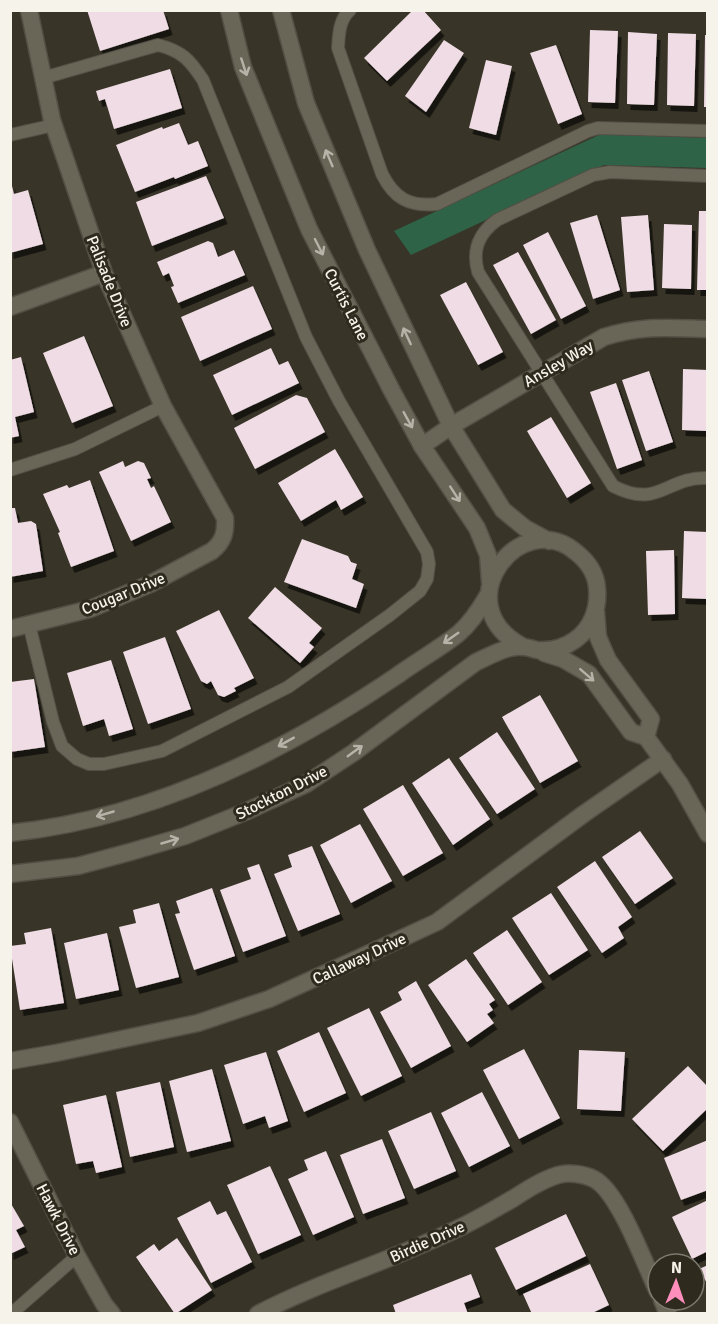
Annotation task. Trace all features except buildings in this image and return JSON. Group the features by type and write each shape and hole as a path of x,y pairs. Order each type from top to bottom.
{"street":[{"name":"Palisade Drive","path":"29,10 54,124 104,273 162,406 225,518 224,537"},
{"name":"Curtis Lane","path":"229,10 243,67 309,229 422,446 477,528 488,555 489,589"},
{"path":"281,10 306,103 367,250 451,426 503,510 525,528 575,551 593,572 597,585 598,637 608,660 651,719 646,737"},
{"path":"10,307 104,273"},
{"name":"Ansley Way","path":"422,446 451,426 604,337 628,329 651,327 708,329"},
{"name":"Cougar Drive","path":"10,629 90,609 150,585 212,551 224,537"},
{"path":"10,833 87,820 147,803 239,766 324,721 371,693 458,634 475,616 500,563 522,546 549,541"},
{"path":"489,589 494,620 511,640 563,659 589,674 631,732 646,737 663,759 708,834"},
{"path":"529,648 548,650 570,644 584,632 596,612"},
{"name":"Stockton Drive","path":"10,874 78,866 120,855 186,836 245,812 306,784 476,662 498,651 529,648"},
{"name":"Callaway Drive","path":"10,1061 198,1023 269,999 368,954 437,922 585,813 663,759"},
{"name":"Hawk Drive","path":"10,1122 77,1256 112,1314"},
{"name":"Birdie Drive","path":"258,1314 293,1295 446,1234 481,1217 546,1179 562,1174 579,1174 594,1179 608,1190 617,1204 646,1266"}],"lane":[{"path":"350,10 344,15 339,29 338,48 382,174 388,186 398,196 410,202 423,205 436,204 598,128 708,131"},
{"path":"29,624 53,722 62,746 89,764 104,764 162,751 288,687 420,591 427,579 429,564 427,552 339,401 306,337 203,80 190,60 171,48 158,45 43,78"},
{"path":"10,135 54,124"},
{"path":"708,176 601,173 496,220 480,237 475,261 478,272 613,486 626,493 641,496 656,494 690,478 708,478"},
{"path":"10,470 75,449 162,406"},
{"path":"11,1314 77,1256"}],"green space":[{"path":"601,134 707,138 707,168 604,165 411,255 394,231"}]}
